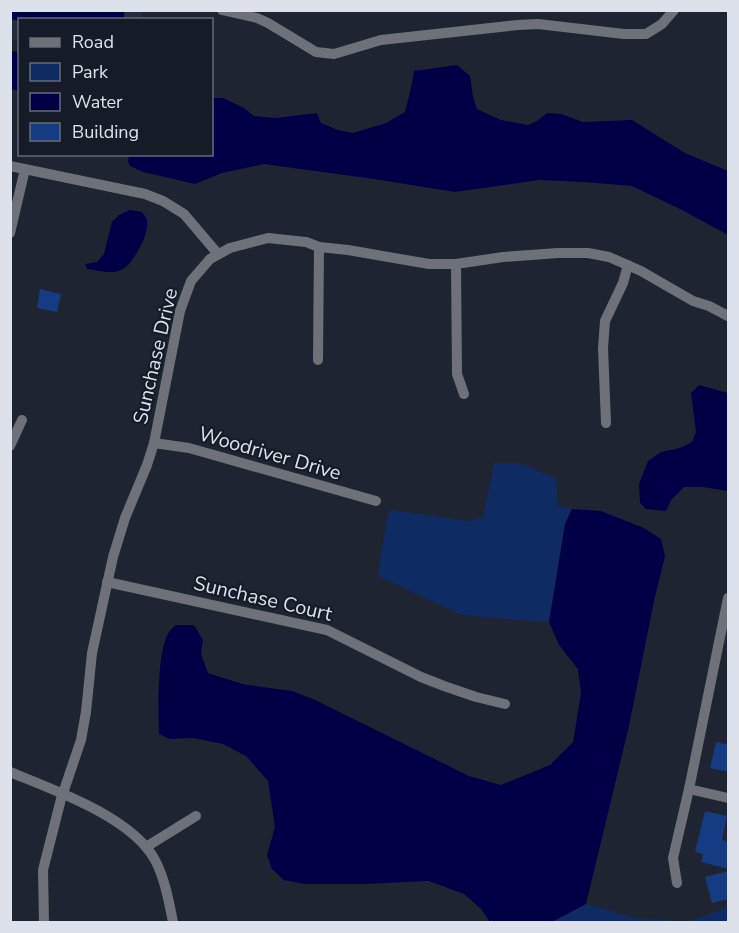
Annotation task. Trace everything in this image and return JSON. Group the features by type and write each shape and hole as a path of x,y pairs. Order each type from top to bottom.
{"street":[{"path":"222,10 263,21 316,52 334,54 381,40 518,25 538,24 624,34 646,34 662,24 674,10"},
{"path":"10,166 145,194 163,201 184,214 218,254"},
{"path":"10,233 25,169"},
{"name":"Sunchase Drive","path":"44,922 43,870 63,794 81,740 92,653 113,557 125,518 154,443 180,311 191,281 210,259 230,248 268,238 306,242 319,247 429,264 456,264 503,257 588,253 609,257 641,270 693,302 709,306 729,316"},
{"path":"318,360 319,247"},
{"path":"456,264 457,374 464,394"},
{"path":"606,423 603,348 605,321 623,283 628,265"},
{"path":"10,447 22,420"},
{"name":"Woodriver Drive","path":"154,443 189,448 376,501"},
{"name":"Sunchase Court","path":"107,582 327,630 429,680 476,697 505,704"},
{"path":"677,883 673,858 729,598"},
{"path":"10,772 95,810 142,842 154,859 164,882 173,922"},
{"path":"689,789 729,798"},
{"path":"146,847 196,816"}],"shaded area":[{"path":"10,11 143,11 141,18 18,18 18,41 11,39"}],"green space":[{"path":"494,463 519,463 556,478 558,506 572,509 565,524 549,622 461,615 378,576 387,517 391,510 468,521 483,517"},
{"path":"586,904 635,918 684,922 552,922"},
{"path":"728,904 728,922 688,922 724,908"}],"water":[{"path":"11,10 125,10 123,18 18,18 18,21 11,19"},
{"path":"10,51 18,52 18,91 11,89"},
{"path":"457,65 470,76 477,109 501,120 528,125 547,113 561,114 583,122 632,120 685,153 728,171 728,235 632,186 539,180 455,192 264,164 222,173 195,184 143,172 130,166 128,161 129,156 213,156 213,98 223,98 244,108 254,116 275,118 317,113 321,123 353,133 386,123 405,112 414,71"},
{"path":"130,210 142,212 147,220 146,233 131,262 117,271 87,269 85,264 97,262 104,254 112,222 119,215"},
{"path":"699,385 728,393 728,491 684,487 671,500 666,511 646,509 640,503 639,484 648,461 661,452 680,448 692,442 696,432 691,393"},
{"path":"572,509 601,511 644,528 661,539 665,556 629,726 586,904 552,922 490,922 481,909 464,894 429,881 304,884 284,880 272,869 267,855 275,827 268,781 246,756 223,744 193,738 170,739 159,734 159,681 165,641 169,632 176,625 194,625 203,640 201,654 208,673 242,684 292,691 313,699 469,776 501,785 550,765 573,742 581,693 578,669 559,645 549,622 565,524"}],"building":[{"path":"40,289 61,294 57,312 37,308"},
{"path":"716,742 729,745 729,772 710,768"},
{"path":"705,811 727,816 722,840 729,842 729,869 701,862 703,854 695,852"},
{"path":"729,871 729,899 712,903 705,877"}]}
